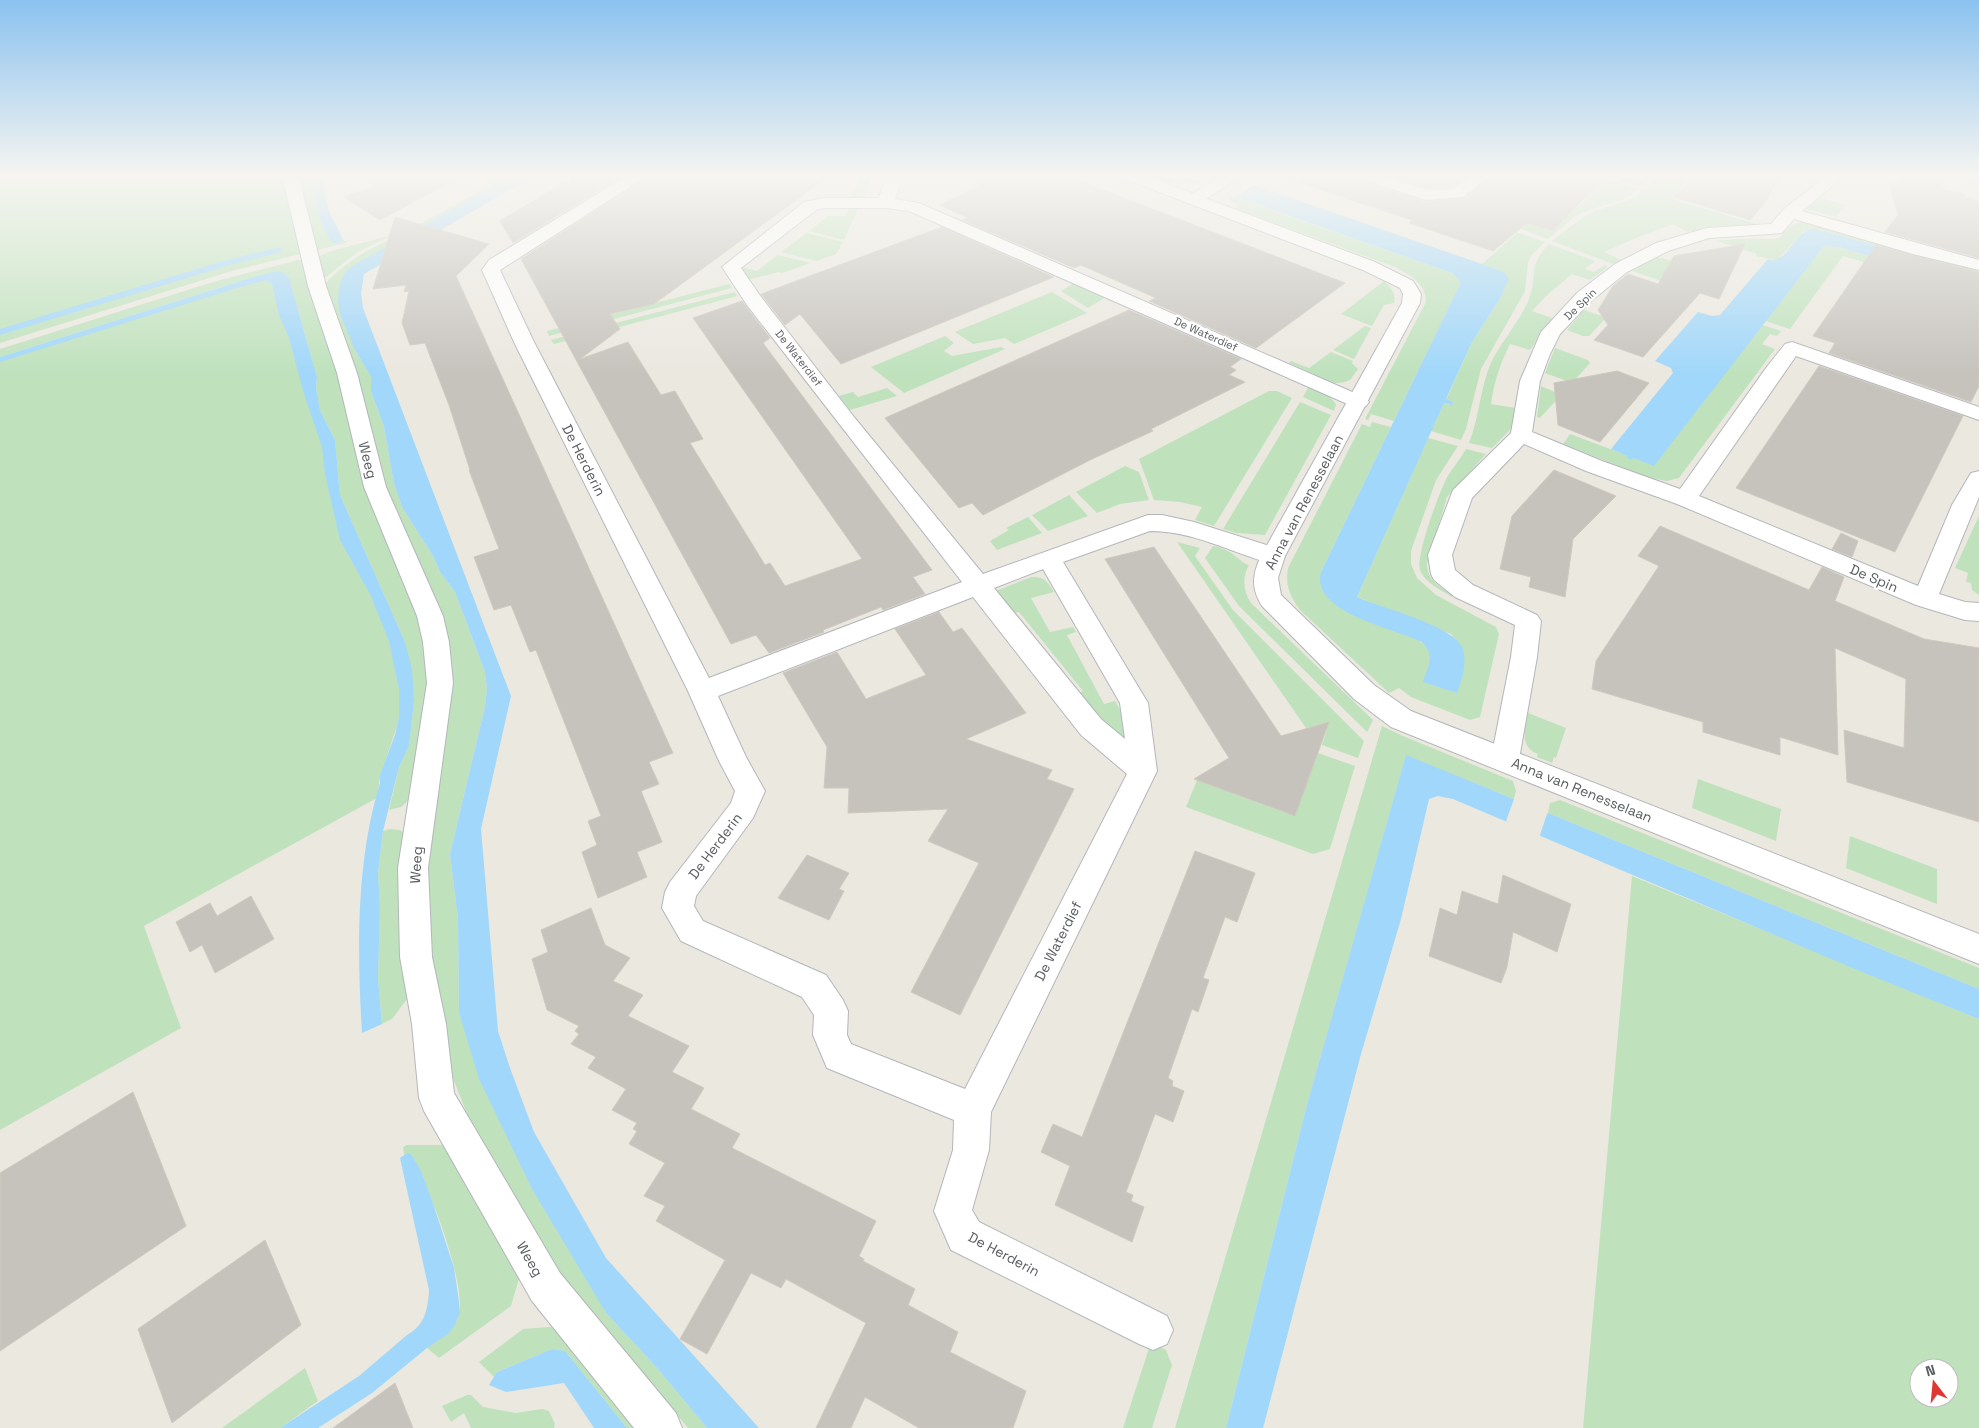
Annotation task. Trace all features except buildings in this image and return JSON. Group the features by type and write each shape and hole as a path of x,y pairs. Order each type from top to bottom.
{"street":[{"name":"Weeg","path":"308,241 309,254 346,373 374,487 430,616 436,642 440,683 413,868 416,957 428,1024 437,1098 546,1286 662,1428"},
{"name":"De Herderin","path":"533,241 495,264 491,270 528,350 702,691 733,762 750,791 743,809 681,892 678,908 692,931 814,986 831,1011 830,1035 839,1056 973,1110 971,1150 953,1211 965,1236 1153,1330"},
{"name":"De Waterdief","path":"766,241 732,267 754,301 1091,727 1142,771 973,1110"},
{"name":"De Waterdief","path":"990,241 1359,402"},
{"name":"Anna van Renesselaan","path":"1300,241 1368,266 1406,285 1412,294 1411,303 1359,402 1273,556 1264,579 1266,590 1271,600 1364,692 1401,719 1979,949"},
{"name":"De Spin","path":"1682,241 1662,247 1621,268 1584,297 1551,332 1530,381 1521,435 1594,466 1684,499 1925,599 1965,612 1979,612"},
{"path":"1886,241 1979,265"},
{"path":"1684,499 1792,348 1979,414"},
{"path":"1505,759 1524,657 1530,609 1464,591 1443,574 1440,555 1461,495 1521,435"},
{"path":"1925,599 1963,505 1979,478"},
{"path":"702,691 1049,558 1148,523 1159,522 1181,525 1273,556"},
{"path":"1049,558 1134,704 1142,771"}],"green space":[{"path":"0,241 298,241 301,254 232,271 0,343"},
{"path":"311,241 333,241 334,244 348,241 345,243 314,251"},
{"path":"372,241 381,241 359,251 322,280 317,258 331,251"},
{"path":"387,241 398,241 348,269 355,350 371,377 371,391 384,427 394,484 402,507 433,556 440,572 455,592 485,672 487,689 485,706 450,854 458,919 459,1013 606,1313 657,1368 707,1428 688,1428 557,1271 479,1144 452,1076 434,1004 424,885 448,690 382,485 324,285 345,265"},
{"path":"797,241 843,242 836,254 816,261 781,252"},
{"path":"1324,241 1359,241 1452,273 1459,280 1460,284 1394,421 1371,414 1368,420 1365,419 1426,302 1423,290 1416,280 1395,267"},
{"path":"1508,241 1545,242 1531,256 1528,263 1525,291 1481,369 1466,429 1461,440 1431,431 1444,403 1451,405 1453,402 1446,400 1472,342 1501,297 1502,271 1482,264"},
{"path":"1552,241 1630,241 1604,252 1621,260 1613,264"},
{"path":"1717,241 1795,241 1777,260 1756,256 1757,254"},
{"path":"1858,241 1876,241 1979,268 1979,276"},
{"path":"1549,244 1595,261 1585,269 1594,272 1605,265 1608,267 1590,280 1572,274 1547,295 1532,311 1552,318 1530,350 1510,344 1498,373 1491,404 1515,408 1514,426 1492,448 1469,443 1490,365 1529,299 1532,291 1535,265"},
{"path":"1824,246 1839,247 1979,289 1979,296 1843,256 1790,329 1765,321"},
{"path":"778,255 811,263 782,273 779,272 747,280 739,268 757,271"},
{"path":"1658,257 1678,263 1662,281 1632,271"},
{"path":"298,260 304,261 319,318 418,611 431,680 411,798 401,807 389,810 399,767 409,746 414,701 405,642 340,495 335,440 320,410 316,387 317,377 289,278 284,273 250,278 0,357 0,349 213,282"},
{"path":"274,275 351,537 407,678 397,726 380,777 377,798 144,926 181,1028 0,1130 0,359"},
{"path":"1384,281 1392,291 1394,303 1384,305 1372,326 1341,314"},
{"path":"1074,283 1106,297 1088,308 1061,291"},
{"path":"729,284 732,288 549,336 547,331"},
{"path":"734,292 738,296 554,344 551,340"},
{"path":"1052,292 1087,313 1014,344 1005,338 973,344 955,332"},
{"path":"1584,310 1602,316 1605,319 1589,336 1583,336 1567,330"},
{"path":"1763,325 1781,331 1777,336 1770,334 1762,344 1775,349 1679,478 1667,481 1649,478 1563,444 1570,434 1629,456"},
{"path":"1365,326 1371,328 1354,359 1333,350"},
{"path":"945,336 954,343 944,351 952,356 1001,347 1005,349 904,393 871,367"},
{"path":"1555,348 1588,360 1590,363 1574,381 1567,381 1545,373"},
{"path":"1331,352 1353,361 1352,363 1358,369 1350,380 1340,383 1326,381 1312,376 1314,374 1289,363 1291,361 1309,368"},
{"path":"1309,386 1329,396 1336,404 1334,411 1303,397"},
{"path":"1541,386 1560,396 1540,418 1537,417"},
{"path":"887,388 897,396 850,410 839,396 853,392 858,397"},
{"path":"1269,391 1277,391 1292,398 1214,526 1195,520 1202,507 1180,502 1154,500 1139,459"},
{"path":"1300,402 1331,415 1265,535 1236,533 1223,529"},
{"path":"1372,422 1391,427 1321,572 1423,643 1431,656 1463,657 1462,648 1451,634 1357,597 1428,438 1458,446 1436,480 1411,551 1411,564 1417,578 1436,595 1496,627 1499,634 1480,717 1470,720 1411,697 1399,688 1389,693 1300,610 1289,590 1287,580 1288,568 1362,424 1370,427"},
{"path":"1466,449 1486,454 1447,497 1427,564 1429,575 1432,579 1440,587 1454,595 1452,597 1434,586 1422,575 1419,563 1425,537 1440,492 1449,474"},
{"path":"1125,466 1139,472 1149,500 1120,504 1097,513 1076,492"},
{"path":"1069,495 1088,516 1048,531 1032,515"},
{"path":"1979,516 1979,595 1972,590 1971,583 1966,582 1968,573 1955,568"},
{"path":"1028,517 1042,533 997,550 990,541 1009,530 1006,528"},
{"path":"1177,542 1200,548 1195,556 1233,610 1364,741 1358,758 1322,745 1327,729 1324,725 1306,728"},
{"path":"1213,546 1228,551 1249,565 1245,574 1244,584 1246,594 1251,603 1373,720 1367,732 1239,606 1205,558"},
{"path":"1031,577 1045,580 1054,592 1031,598 1050,632 1073,627 1076,632 1067,635 1104,704 1115,701 1130,728 1123,738 1118,740 1075,695 1083,691 1019,612 1011,614 993,592"},
{"path":"1528,713 1566,728 1556,758 1554,757 1552,763 1537,757 1538,754 1528,747 1525,731"},
{"path":"1382,726 1513,781 1516,791 1514,799 1406,756 1306,1108 1226,1428 1175,1428"},
{"path":"1318,753 1355,766 1330,849 1313,854 1186,807 1198,778 1202,782 1288,814 1295,813"},
{"path":"1698,779 1781,809 1776,841 1692,808"},
{"path":"1560,800 1979,968 1979,989 1548,813 1550,803"},
{"path":"390,829 400,830 405,834 410,995 392,1019 382,1024 378,978 380,908 378,873 383,831"},
{"path":"1850,836 1937,869 1937,904 1846,868"},
{"path":"1632,876 1979,1019 1979,1428 1583,1428"},
{"path":"407,1145 444,1145 520,1275 511,1306 439,1358 427,1348 446,1334 457,1321 460,1301 457,1281 444,1233 426,1186 411,1154 404,1154 403,1147"},
{"path":"562,1326 649,1428 627,1428 565,1351 552,1349 497,1372 494,1377 479,1362 523,1329"},
{"path":"1151,1342 1166,1350 1172,1365 1152,1428 1123,1428"},
{"path":"305,1368 318,1401 280,1428 222,1428"},
{"path":"471,1395 483,1407 516,1413 542,1409 549,1411 555,1424 554,1428 471,1428 464,1413 451,1422 442,1406"}],"water":[{"path":"332,241 344,241 334,244"},
{"path":"397,241 422,241 364,274 361,294 363,308 511,696 481,829 498,1031 510,1068 534,1132 606,1258 759,1428 707,1428 657,1368 606,1313 532,1189 479,1079 459,1013 458,919 450,854 485,706 487,689 485,672 455,592 440,572 433,556 402,507 394,484 384,427 371,391 371,377 355,350 340,314 338,299 341,280 348,269"},
{"path":"1360,241 1414,241 1502,271 1509,278 1501,297 1472,342 1446,399 1453,402 1452,405 1444,403 1357,597 1431,624 1456,639 1464,652 1462,676 1457,693 1423,682 1430,657 1422,642 1357,617 1328,598 1321,586 1321,572 1460,284 1459,280 1452,273"},
{"path":"1796,241 1858,241 1979,276 1979,289 1839,247 1824,246 1654,466 1634,458 1631,460 1627,458 1628,456 1611,449 1673,373 1671,368 1655,361 1698,312 1712,316 1720,315 1768,259 1775,260 1786,253"},
{"path":"280,247 282,252 233,264 0,335 0,329 223,261"},
{"path":"278,271 284,273 289,278 317,377 316,387 320,410 335,440 340,495 405,642 412,669 414,701 409,746 399,767 383,831 378,873 380,908 378,978 382,1024 362,1033 359,939 362,875 366,844 380,783 380,775 395,735 399,716 399,689 389,641 370,594 340,540 325,474 322,447 304,394 289,338 279,315 272,284 266,280 234,289 0,362 0,357 250,278"},
{"path":"1406,755 1979,989 1979,1019 1862,972 1453,799 1438,796 1429,799 1401,919 1361,1054 1263,1428 1226,1428 1306,1108"},
{"path":"407,1153 411,1154 420,1169 454,1268 460,1313 455,1325 448,1334 427,1348 372,1393 318,1428 280,1428 359,1376 413,1331 422,1321 428,1304 429,1290 400,1158"},
{"path":"552,1349 565,1351 627,1428 594,1428 564,1383 506,1392 489,1385 497,1372"}],"pier":[{"path":"1515,796 1548,811 1539,838 1505,824"}]}
